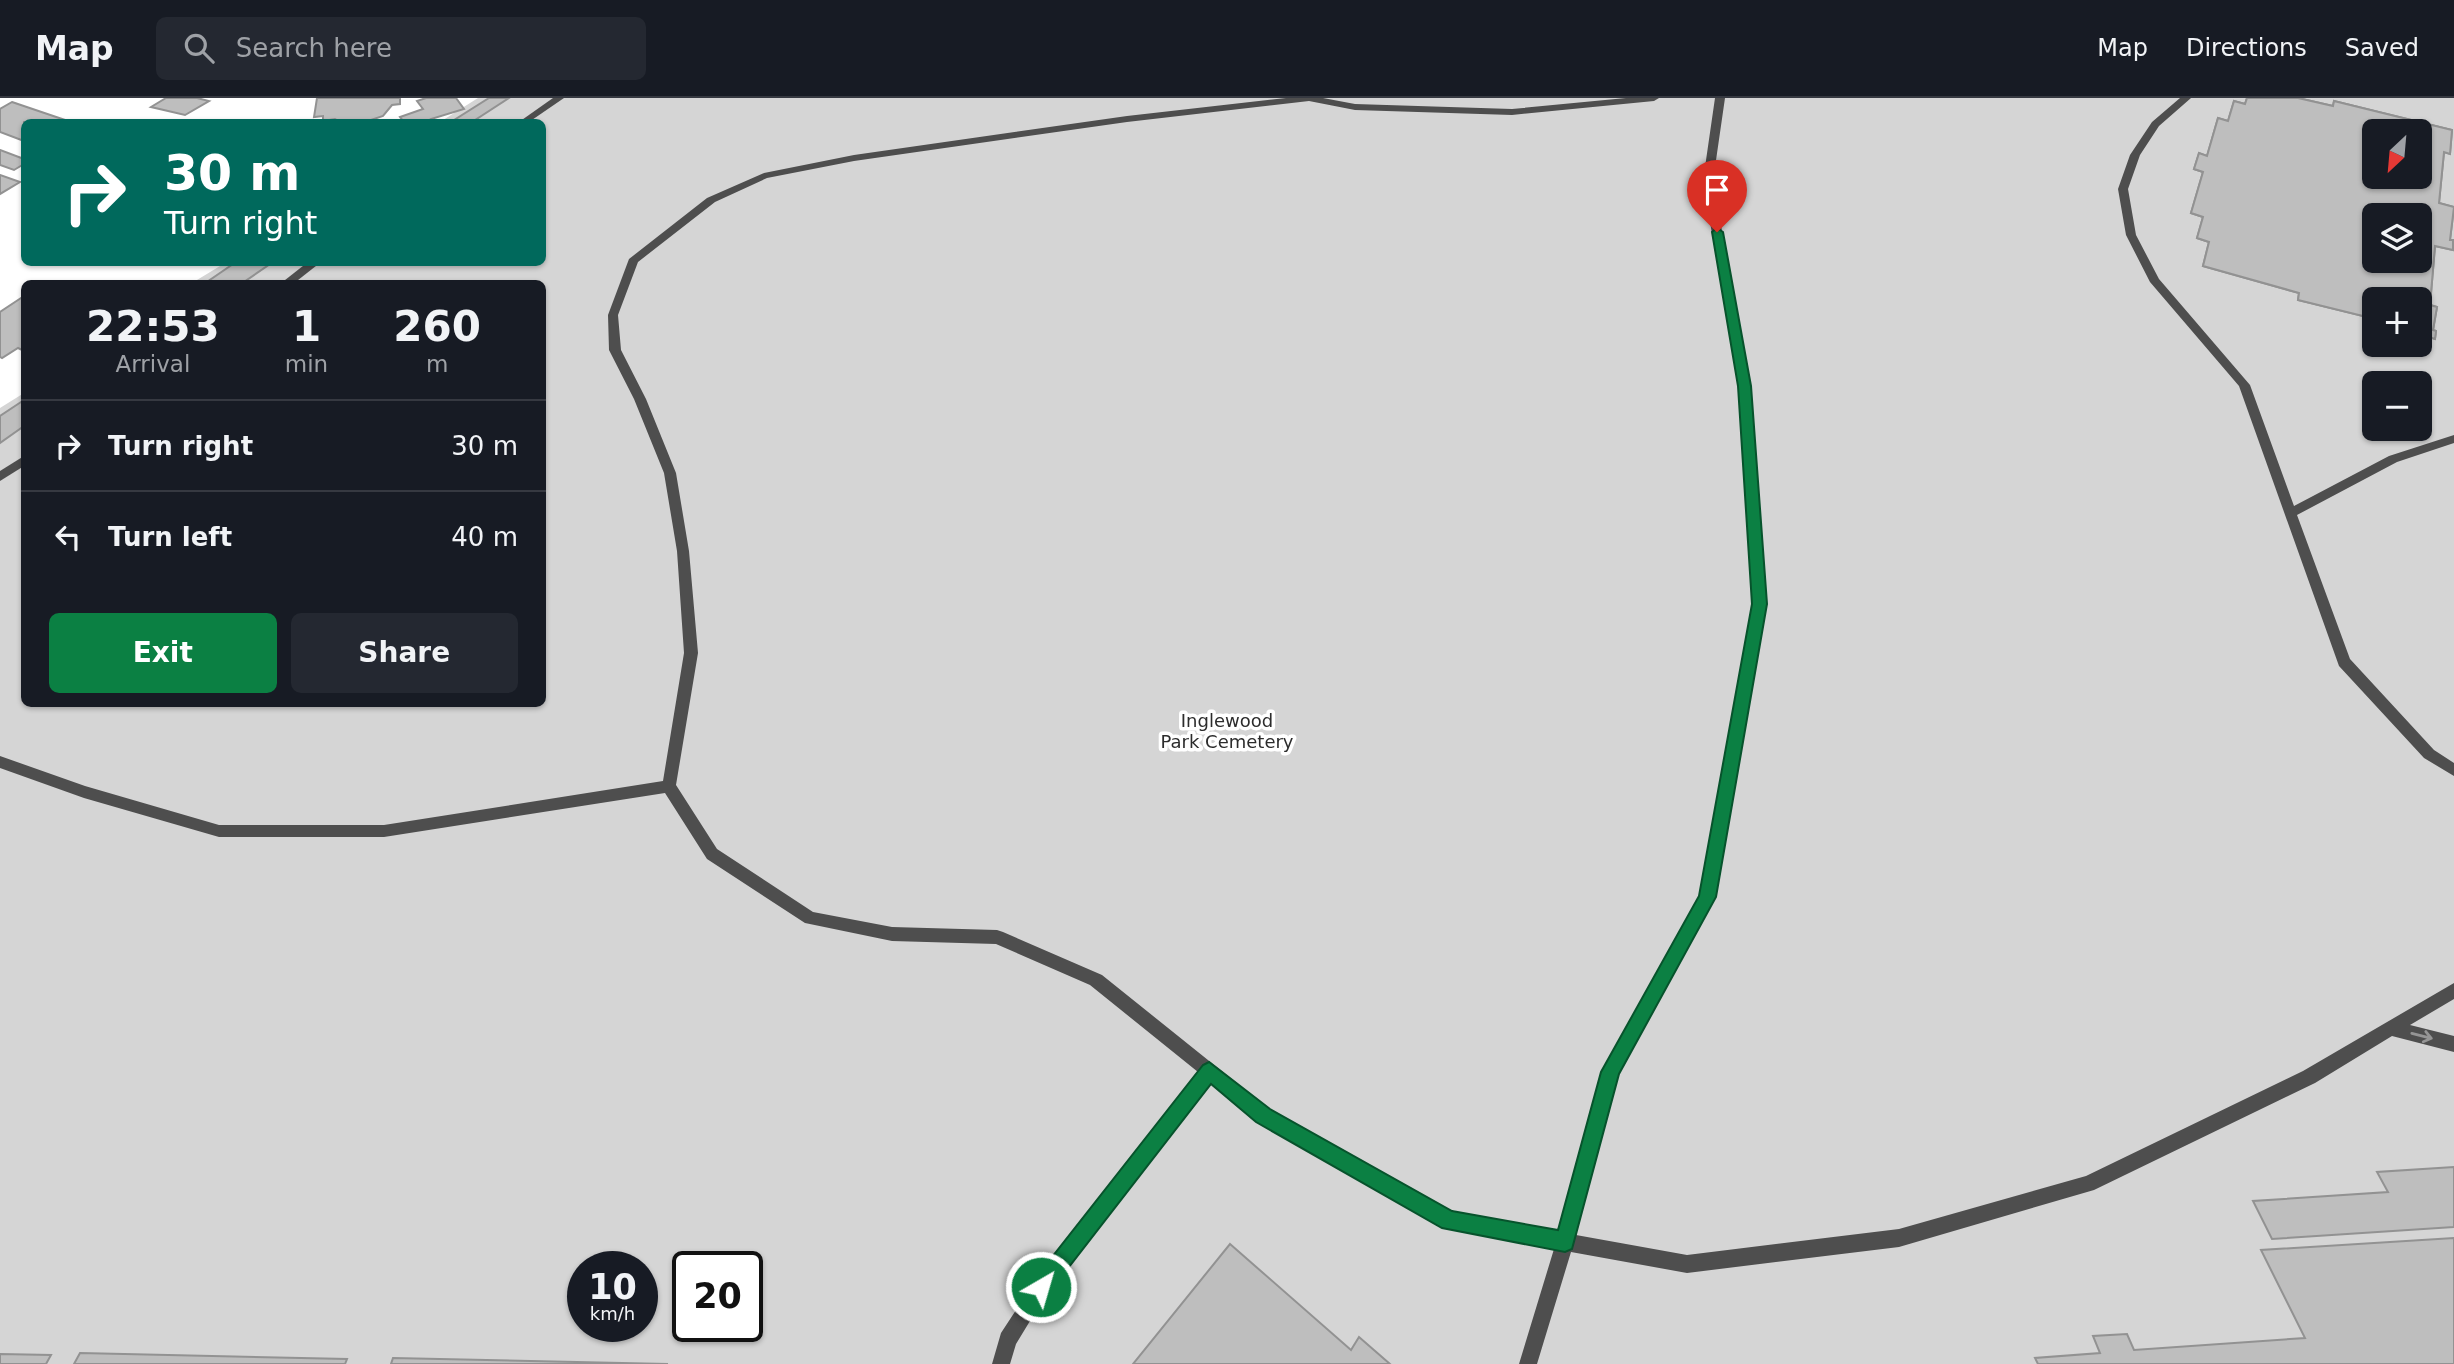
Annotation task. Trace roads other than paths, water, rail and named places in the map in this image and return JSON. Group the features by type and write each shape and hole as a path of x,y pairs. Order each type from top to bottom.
{"lane":[{"path":"528,119 559,98"},
{"path":"1654,98 1512,113 1355,107 1310,98 1113,121 854,158 764,176 711,200 633,261 613,315 615,350 640,399 670,473 683,551 691,653 669,786 712,855 810,918 892,934 998,937 1096,980 1263,1115 1449,1221 1687,1264 1899,1238 2088,1184 2309,1077 2454,990"},
{"path":"1528,1364 1565,1242 1610,1072 1707,897 1760,604 1744,386 1709,181 1720,98"},
{"path":"2186,98 2155,124 2135,155 2123,189 2131,235 2154,280 2244,386 2344,662 2429,754 2454,770"},
{"path":"291,280 310,266"},
{"path":"2290,513 2393,459 2454,439"},
{"path":"0,477 21,462"},
{"path":"0,761 84,792 219,831 384,831 669,786"},
{"path":"2389,1028 2454,1044"},
{"path":"1001,1364 1008,1340 1041,1287 1209,1071"}],"park label":[{"name":"Inglewood Park Cemetery","path":"1227,731"}]}
